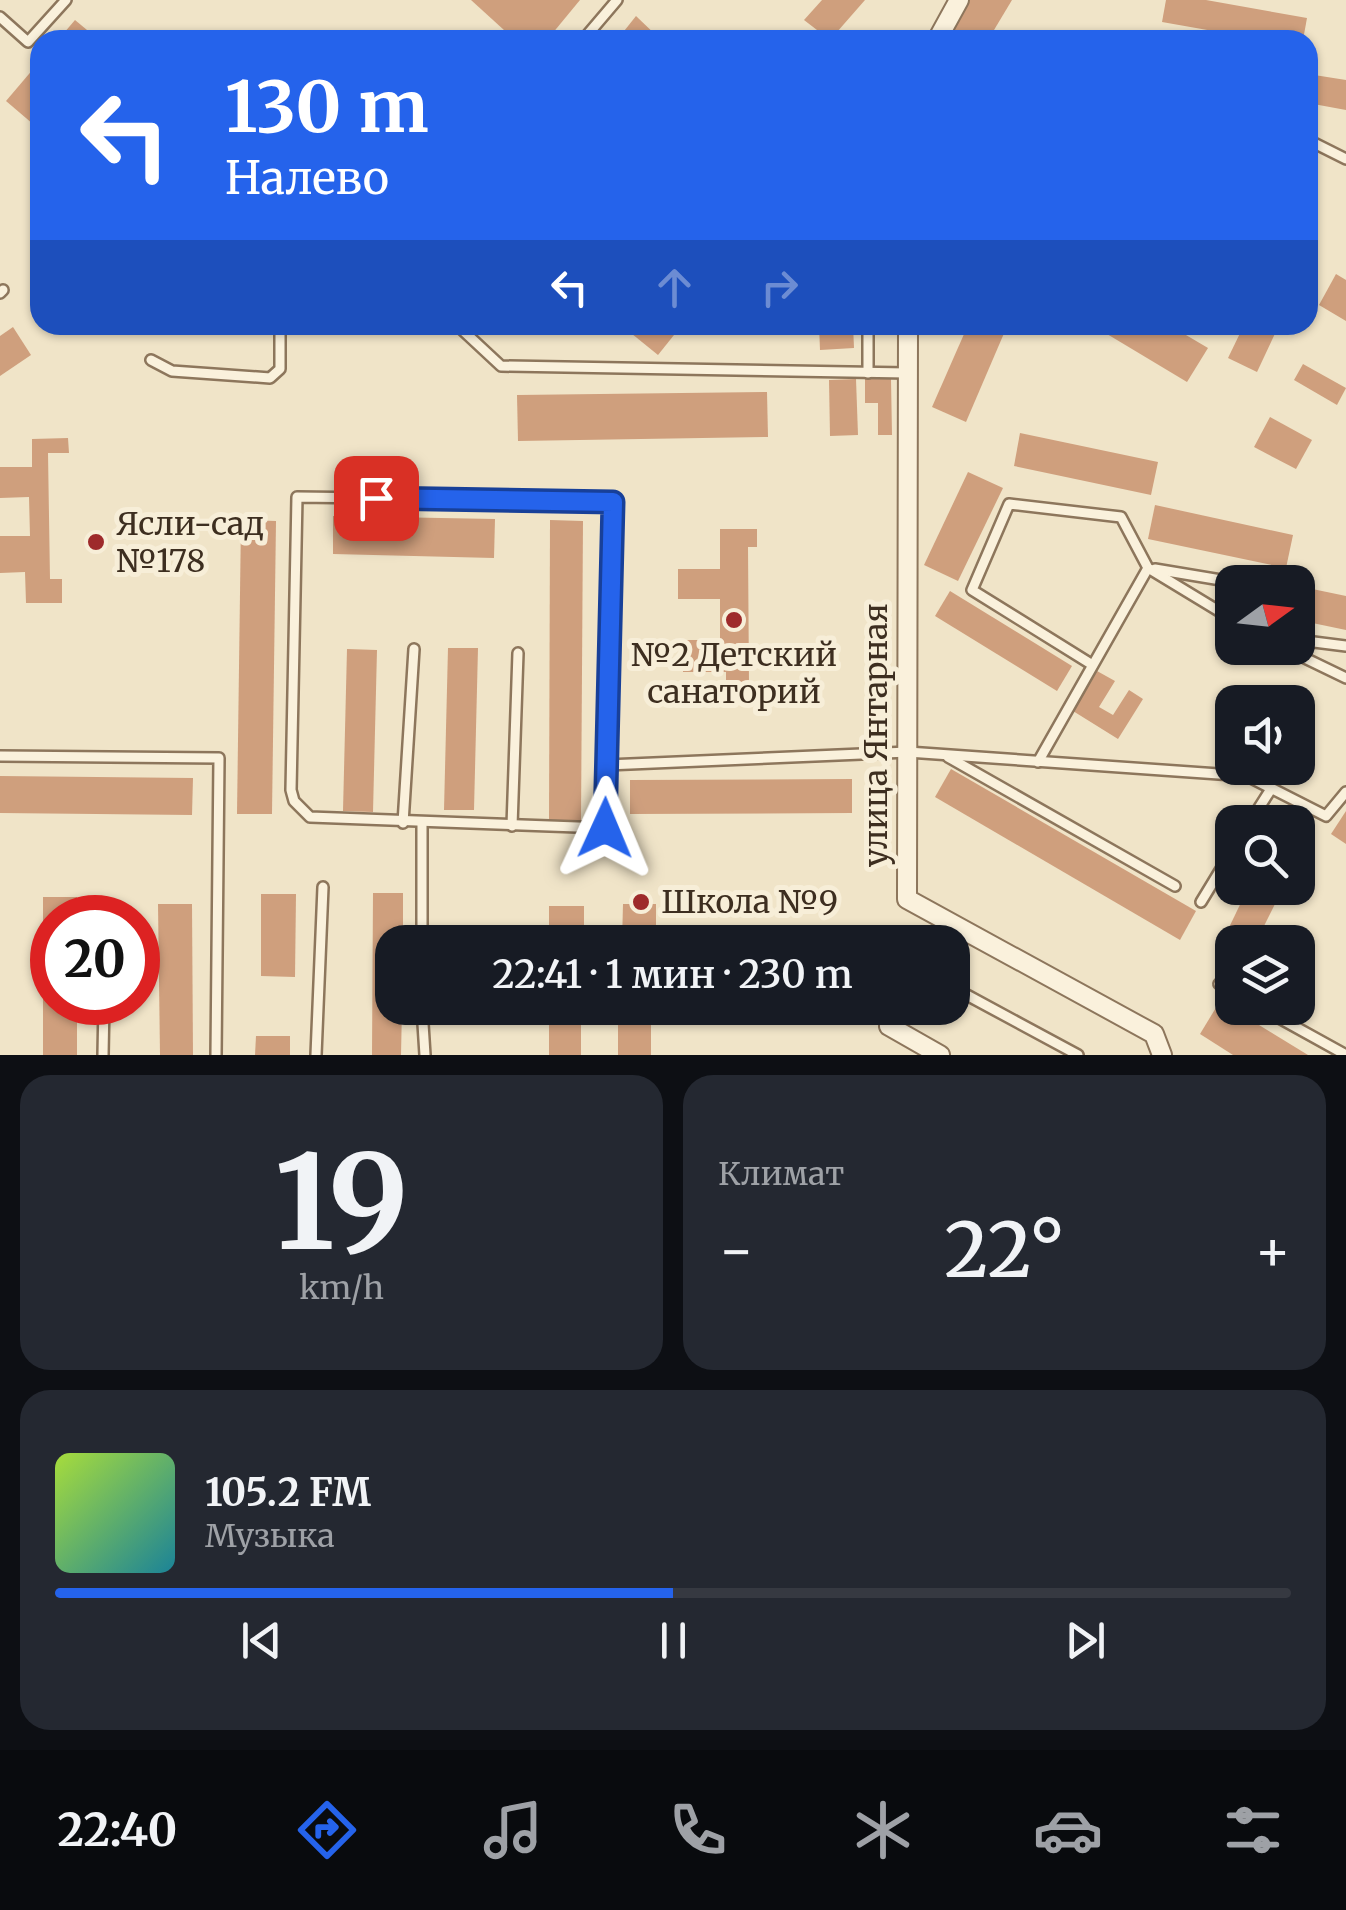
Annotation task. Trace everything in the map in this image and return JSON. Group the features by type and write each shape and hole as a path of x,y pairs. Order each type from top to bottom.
{"street":[{"path":"942,30 959,0"},
{"name":"улица Янтарная","path":"908,335 907,899 917,909 1154,1034 1162,1055"},
{"path":"890,1026 940,1055"}],"lane":[{"path":"39,30 66,0"},
{"path":"592,30 617,0"},
{"path":"0,17 30,40"},
{"path":"1318,145 1346,159"},
{"path":"151,360 172,371 270,378 280,369 280,335"},
{"path":"468,335 501,366 907,373"},
{"path":"868,335 868,373"},
{"path":"298,497 613,502 605,828 403,823 310,817 294,801 298,497"},
{"path":"1091,664 972,590 1009,504 1122,517 1148,568 1215,609"},
{"path":"1148,568 1215,579"},
{"path":"1038,762 1148,568"},
{"path":"1315,642 1346,646"},
{"path":"403,823 414,649"},
{"path":"512,826 518,653"},
{"path":"1315,663 1346,678"},
{"path":"607,765 908,752 1247,776 1326,816 1346,792"},
{"path":"0,756 219,758 216,1055"},
{"path":"946,756 1175,886"},
{"path":"1261,805 1271,789"},
{"path":"422,823 422,925"},
{"path":"1201,902 1215,879"},
{"path":"316,1055 322,886"},
{"path":"970,997 1078,1055"},
{"path":"103,1055 104,1025"},
{"path":"423,1025 424,1055"},
{"path":"1292,1025 1346,1055"}],"building":[{"path":"471,0 580,0 555,30 504,30"},
{"path":"822,0 865,0 839,30 817,30 804,20"},
{"path":"970,0 1012,0 994,30 952,30"},
{"path":"1166,0 1206,0 1307,18 1305,30 1207,30 1162,22"},
{"path":"636,16 651,30 625,30"},
{"path":"75,20 87,30 66,30"},
{"path":"30,73 30,121 6,101"},
{"path":"1318,76 1346,80 1346,110 1318,105"},
{"path":"1336,274 1346,280 1346,321 1319,305"},
{"path":"13,327 31,355 0,376 0,336"},
{"path":"633,335 674,335 658,355"},
{"path":"819,335 853,335 854,348 820,350"},
{"path":"964,335 1003,335 966,422 932,407"},
{"path":"1109,335 1186,335 1208,348 1187,382"},
{"path":"1239,335 1274,335 1257,372 1228,358"},
{"path":"1303,364 1346,388 1337,405 1294,380"},
{"path":"856,379 858,435 830,436 829,380"},
{"path":"865,379 891,379 892,435 878,435 878,403 865,403"},
{"path":"767,392 768,437 518,441 517,395"},
{"path":"1270,417 1312,440 1296,469 1254,447"},
{"path":"1020,433 1158,462 1151,495 1014,466"},
{"path":"68,438 69,453 48,453 50,579 62,579 62,603 26,603 25,572 0,573 0,536 30,536 29,497 0,498 0,467 32,467 32,439"},
{"path":"968,472 1003,488 958,581 924,565"},
{"path":"1155,505 1293,535 1287,565 1148,539"},
{"path":"333,516 495,519 494,558 333,554"},
{"path":"241,520 276,521 272,814 237,814"},
{"path":"550,520 583,521 581,822 549,822"},
{"name":"№2 Детский санаторий","path":"720,529 757,529 757,547 748,547 749,684 762,684 762,702 726,702 726,672 683,672 683,640 720,640 720,599 678,599 678,569 720,569"},
{"path":"1315,590 1346,596 1346,630 1315,624"},
{"path":"950,591 1072,666 1057,691 935,616"},
{"path":"448,648 478,648 474,810 444,810"},
{"path":"347,649 377,650 373,812 343,811"},
{"path":"1097,671 1115,681 1099,707 1113,715 1129,690 1143,699 1118,739 1073,711"},
{"path":"951,769 1196,911 1180,940 935,797"},
{"path":"0,776 193,778 192,815 0,813"},
{"path":"852,779 852,813 630,814 630,780"},
{"path":"1346,811 1346,844 1331,834"},
{"path":"373,893 403,893 403,925 375,925 375,1025 402,1025 401,1055 372,1055"},
{"path":"261,894 296,894 295,977 261,976"},
{"path":"160,904 192,904 193,1055 160,1055"},
{"path":"623,904 656,904 656,925 622,925"},
{"path":"1240,905 1274,905 1264,925 1230,925"},
{"path":"549,906 584,906 584,925 549,925"},
{"path":"1215,1009 1215,1025 1259,1025 1308,1055 1233,1055 1200,1034"},
{"path":"43,1025 77,1025 77,1055 43,1055"},
{"path":"549,1025 581,1025 581,1055 549,1055"},
{"path":"618,1025 651,1025 651,1055 618,1055"},
{"path":"256,1036 290,1036 290,1055 255,1055"}],"place":[{"name":"Ясли-сад №178","path":"96,542"},
{"name":"№2 Детский санаторий","path":"734,620"},
{"name":"Школа №9","path":"641,902"}],"route":[{"path":"376,498 613,502 605,828"}]}
